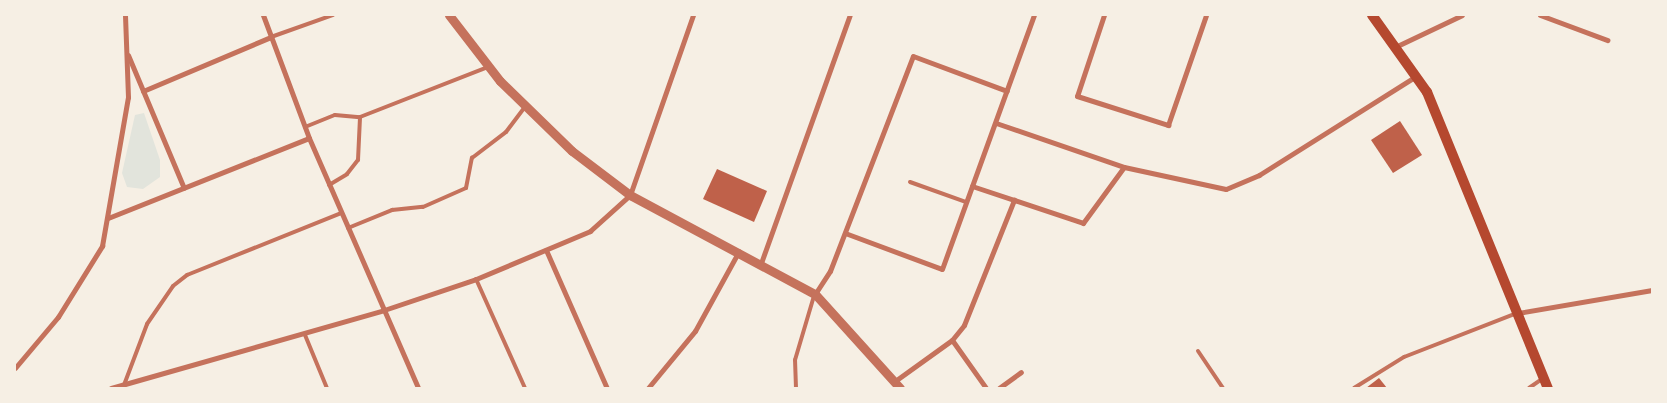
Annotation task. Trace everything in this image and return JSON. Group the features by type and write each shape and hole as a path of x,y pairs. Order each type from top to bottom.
{"main road":[{"path":"1372,15 1418,75 1546,383"}],"street":[{"path":"15,368 58,318 98,258 108,218 128,97 125,15"},
{"path":"264,15 304,127 418,388"},
{"path":"449,15 488,67 524,107 630,195 739,251 815,294 897,385 952,340 978,296 1014,200"},
{"path":"112,388 305,335 384,310 476,279 590,230 630,195 694,15"},
{"path":"761,263 850,15"},
{"path":"845,233 940,270 996,123 1034,15"},
{"path":"1104,15 1077,96 1168,125 1206,15"},
{"path":"1395,47 1462,15"},
{"path":"1540,15 1607,40"},
{"path":"143,91 271,38"},
{"path":"127,52 184,188"},
{"path":"815,294 845,233 913,56 1007,90"},
{"path":"996,123 1124,167 1212,189 1240,185 1418,75"},
{"path":"108,218 309,138"},
{"path":"972,186 1083,224 1124,167"},
{"path":"546,250 607,388"},
{"path":"648,388 695,331 739,251"},
{"path":"1517,313 1652,290"},
{"path":"952,340 986,388"},
{"path":"999,388 1021,372"}],"lane":[{"path":"271,38 333,15"},
{"path":"304,127 335,115 360,117 488,67"},
{"path":"348,228 392,210 423,207 466,188 472,158 506,132 524,107"},
{"path":"329,185 347,174 358,160 360,117"},
{"path":"910,182 966,202"},
{"path":"124,384 147,324 173,286 188,275 341,213"},
{"path":"476,279 525,388"},
{"path":"796,388 795,360 815,294"},
{"path":"1354,388 1404,358 1517,313"},
{"path":"305,335 327,388"},
{"path":"1198,351 1223,388"},
{"path":"1529,388 1546,383"}],"shaded area":[{"path":"144,113 160,160 160,177 143,189 127,187 122,173 135,115"}],"building":[{"path":"1400,121 1422,155 1393,173 1371,140"},
{"path":"717,169 767,191 754,222 703,199"},
{"path":"1379,378 1387,388 1366,388"}]}
